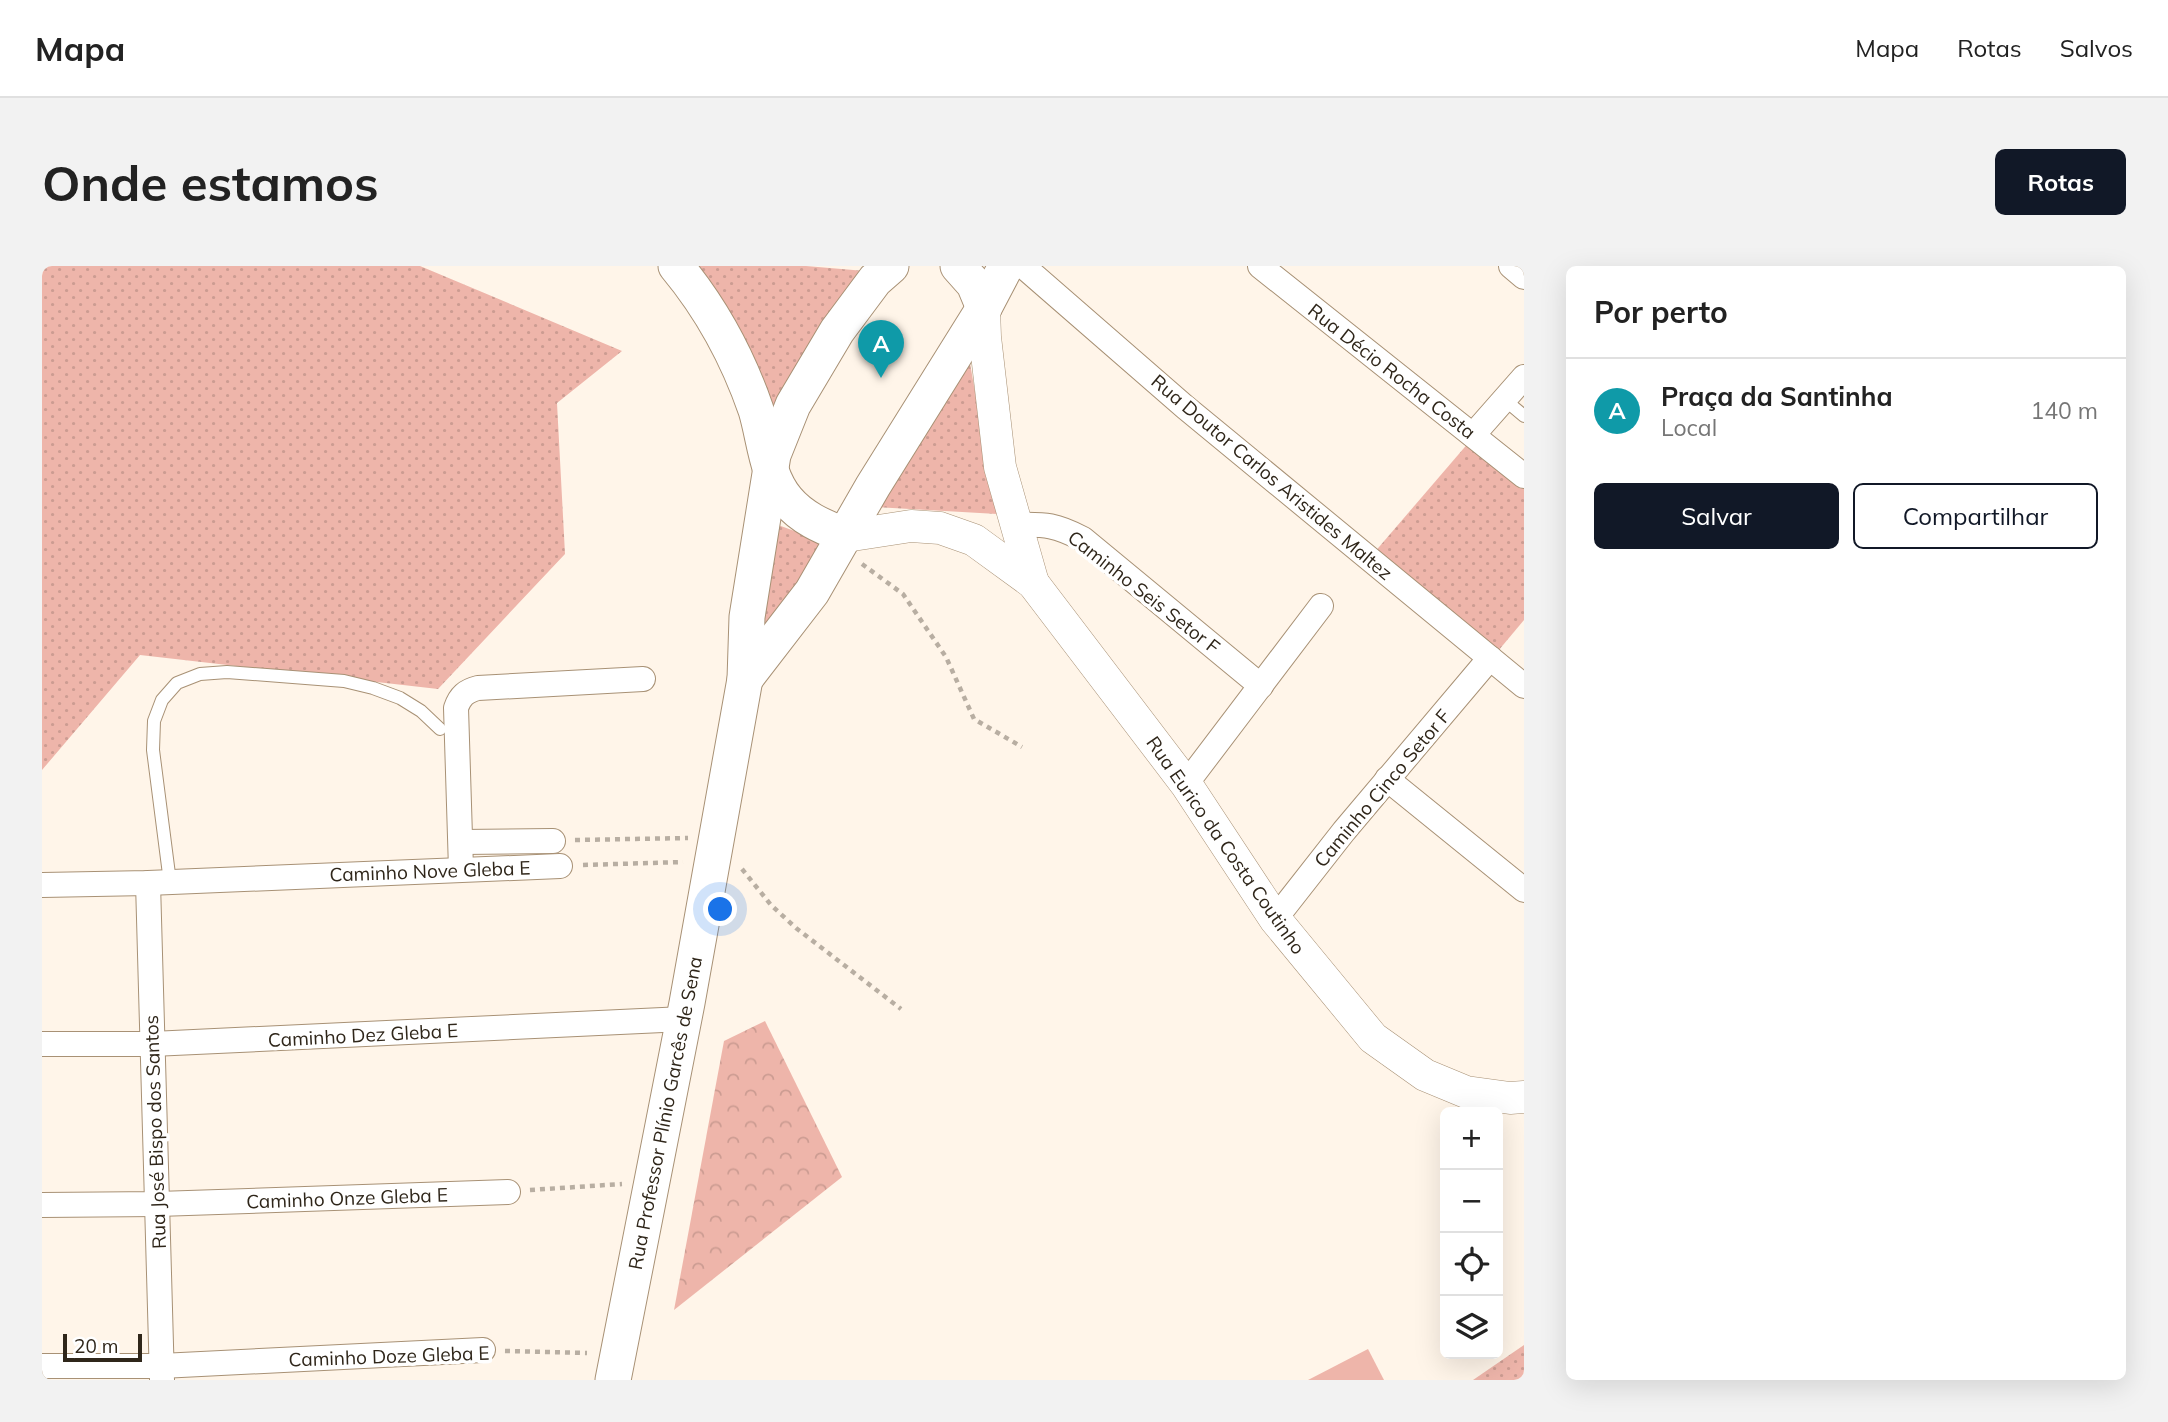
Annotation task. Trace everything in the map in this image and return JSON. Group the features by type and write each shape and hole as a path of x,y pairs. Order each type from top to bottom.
{"main road":[{"name":"Rua Professor Plínio Garcês de Sena","path":"676,266 712,315 738,364 756,411 772,472 786,498 839,547"},
{"name":"Rua Professor Plínio Garcês de Sena","path":"615,1367 653,1182 745,680 750,594 773,455 793,405 837,331 875,280 891,266"},
{"path":"958,266 974,284 984,308"},
{"path":"984,308 1006,266"},
{"name":"Rua Professor Plínio Garcês de Sena","path":"745,680 812,592 873,486 984,308"}],"street":[{"name":"Rua Doutor Carlos Aristides Maltez","path":"1023,266 1185,407 1524,686"},
{"name":"Rua Décio Rocha Costa","path":"1260,266 1524,476"},
{"path":"1511,266 1524,276"},
{"name":"Rua Eurico da Costa Coutinho","path":"984,308 1000,467 1033,583"},
{"path":"1473,435 1524,377"},
{"name":"Caminho Seis Setor F","path":"1016,525 1047,524 1083,539 1261,686"},
{"name":"Rua Eurico da Costa Coutinho","path":"839,547 911,526 940,528 974,540 1033,583 1186,784 1275,919 1373,1038 1425,1075 1466,1092 1510,1098 1524,1097"},
{"path":"1186,784 1321,606"},
{"name":"Caminho Cinco Setor F","path":"1275,919 1387,779 1490,658"},
{"path":"461,869 456,708 463,695 478,688 643,679"},
{"path":"1387,779 1524,890"},
{"name":"Caminho Nove Gleba E","path":"461,842 553,841"},
{"name":"Caminho Nove Gleba E","path":"42,884 159,883 560,866"},
{"name":"Rua José Bispo dos Santos","path":"159,883 152,1044 161,1373"},
{"name":"Caminho Dez Gleba E","path":"42,1044 152,1044 684,1018"},
{"name":"Caminho Onze Gleba E","path":"42,1205 158,1204 508,1192"},
{"name":"Caminho Doze Gleba E","path":"42,1366 161,1373 483,1350"}],"lane":[{"path":"1504,400 1524,416"},
{"path":"159,883 154,721 162,700 177,683 200,674 227,672 344,681 400,698 421,711 440,729"}],"path":[{"path":"839,547 903,594 946,657 974,719 1022,747"},
{"name":"Caminho Nove Gleba E","path":"553,841 714,850"},
{"path":"560,866 714,850 788,921 901,1009"},
{"path":"508,1192 653,1182"},
{"name":"Caminho Doze Gleba E","path":"483,1350 615,1367"}],"green space":[{"path":"42,266 420,266 622,351 557,403 565,554 438,689 140,655 42,770"},
{"path":"690,266 806,266 865,271 775,411"},
{"path":"969,358 997,514 875,507"},
{"path":"1476,434 1524,475 1524,620 1493,657 1373,554"},
{"path":"778,525 822,541 758,647"},
{"path":"765,1021 842,1177 674,1310 724,1041"},
{"path":"1524,1345 1524,1380 1473,1380"},
{"path":"1368,1349 1384,1380 1308,1380"}],"place":[{"name":"Praça da Santinha","path":"881,378"}]}
